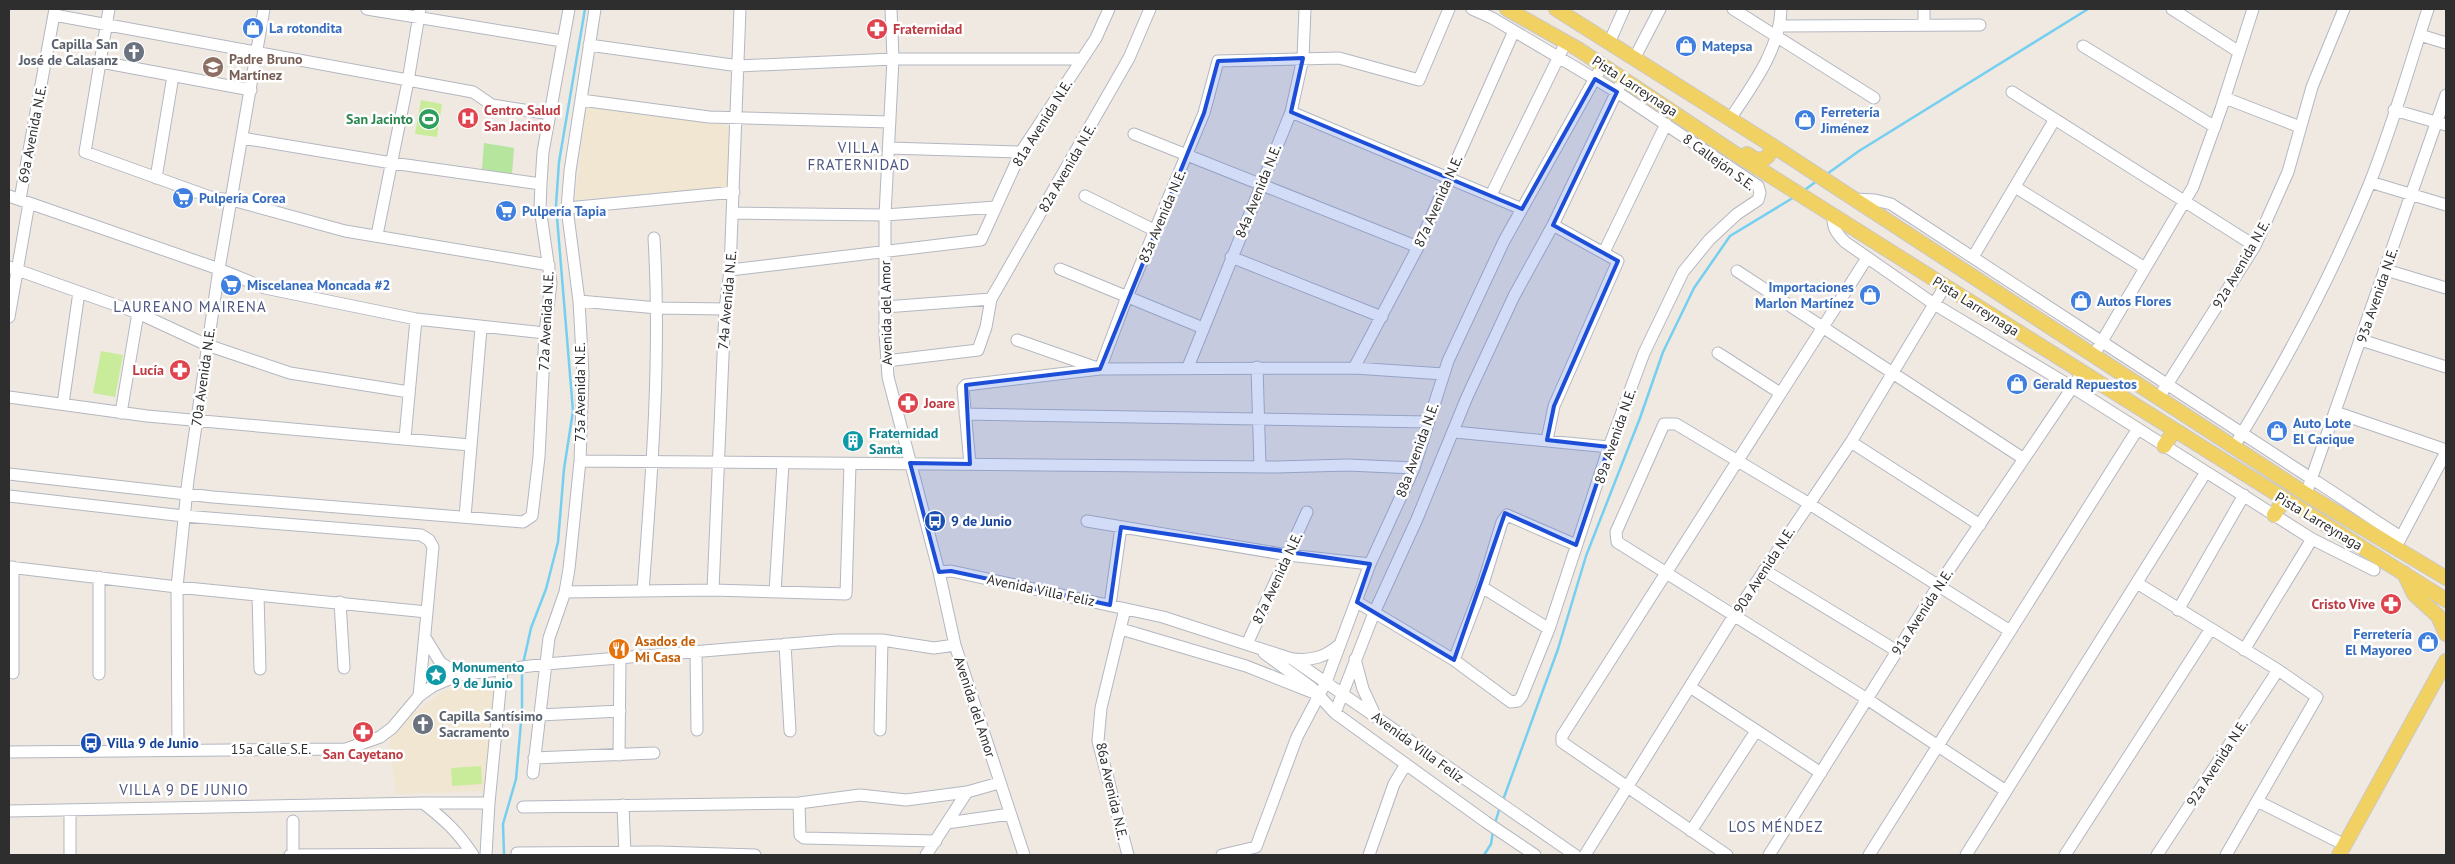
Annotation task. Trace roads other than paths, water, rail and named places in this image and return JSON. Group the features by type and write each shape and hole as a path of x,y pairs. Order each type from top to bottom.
{"main road":[{"name":"Pista Larreynaga","path":"1507,9 1603,65 1701,129 1727,156 1792,188 2174,431 2404,572 2446,600"},
{"name":"Pista Larreynaga","path":"1556,9 1730,118 2306,494 2399,541 2443,573"},
{"path":"1572,46 1587,40 1596,39 1609,43"},
{"path":"1701,129 1710,131 1755,159 1763,160 1768,156 1773,146"},
{"path":"1833,214 1847,196"},
{"path":"1918,269 1931,273 1981,305 1991,306 2000,303 2004,296"},
{"path":"2164,446 2174,431"},
{"path":"2274,515 2284,500"},
{"path":"2404,572 2414,594 2438,616 2446,634"},
{"path":"2342,850 2446,661"}],"street":[{"path":"109,9 85,152 213,198 232,200 344,231 549,265"},
{"name":"70a Avenida N.E.","path":"178,748 177,587 184,516 207,345 264,9"},
{"path":"366,9 419,14 562,41"},
{"name":"72a Avenida N.E.","path":"465,517 523,522 532,516 542,418 545,333 551,283 540,208 541,184 550,114 568,9"},
{"name":"73a Avenida N.E.","path":"532,773 549,638 564,592 580,461 583,374 579,301 567,208 570,171 588,45 596,9"},
{"name":"74a Avenida N.E.","path":"713,590 724,309 730,270 734,192 740,9"},
{"name":"Avenida del Amor","path":"891,9 893,59 885,214 886,361 910,463 939,572 955,645 1024,855"},
{"name":"81a Avenida N.E.","path":"885,253 981,240 1021,152 1096,38 1109,9"},
{"name":"82a Avenida N.E.","path":"886,361 978,350 986,327 991,299 1120,74 1150,9"},
{"name":"84a Avenida N.E.","path":"1188,367 1291,112 1303,58 1305,9"},
{"path":"1303,58 1340,58 1419,80 1449,9"},
{"name":"8 Callejón S.E.","path":"1472,9 1595,78 1666,124 1727,156 1758,186 1760,193"},
{"path":"1609,43 1624,9"},
{"path":"1634,59 1660,9"},
{"path":"1734,9 1779,31 1874,98"},
{"path":"1730,118 1747,94 1779,31 1781,9"},
{"path":"1924,9 1924,25"},
{"path":"2172,9 2240,52"},
{"path":"2093,356 2193,187 2225,98 2253,9"},
{"name":"92a Avenida N.E.","path":"2159,397 2255,246 2288,172 2300,127 2344,9"},
{"path":"2233,447 2311,311 2340,253 2370,182 2428,9"},
{"path":"54,12 106,25 473,92 492,106 550,114"},
{"name":"69a Avenida N.E.","path":"9,317 19,199 54,12"},
{"path":"377,236 408,81 419,14"},
{"path":"1779,31 1924,25 1980,25"},
{"name":"87a Avenida N.E.","path":"1354,368 1418,247 1514,31"},
{"path":"2420,35 2446,43"},
{"path":"588,45 739,66 893,59 1082,59"},
{"path":"1491,195 1557,56 1572,46"},
{"path":"2084,46 2215,127"},
{"name":"83a Avenida N.E.","path":"1100,369 1127,297 1204,113 1218,61 1303,58"},
{"path":"101,62 251,90"},
{"name":"88a Avenida N.E.","path":"1222,855 1256,847 1297,737 1326,682 1370,564 1414,468 1444,374 1504,241 1603,65"},
{"path":"156,178 173,76"},
{"name":"88a Avenida N.E.","path":"1335,713 1374,613 1455,432 1468,397 1514,296 1553,225 1623,79"},
{"path":"2012,92 2255,246"},
{"name":"93a Avenida N.E.","path":"2306,494 2412,195 2442,123 2446,95"},
{"path":"2225,98 2300,127"},
{"path":"580,100 737,119 890,122"},
{"path":"2394,110 2442,123"},
{"path":"1291,112 1522,209"},
{"path":"1973,257 2055,119"},
{"path":"1604,252 1666,124"},
{"path":"1134,134 1418,247"},
{"path":"242,138 392,163 541,184"},
{"path":"889,148 1021,152"},
{"path":"2370,182 2446,205"},
{"path":"2015,187 2145,268"},
{"path":"567,208 734,192"},
{"name":"89a Avenida N.E.","path":"1454,660 1511,702 1518,701 1522,696 1549,629 1609,447 1644,353 1683,272 1709,240 1738,214 1758,200 1760,193"},
{"path":"1085,196 1156,231"},
{"path":"1847,196 1890,204 2311,478 2399,541 2446,451 2336,412"},
{"path":"19,199 219,269 265,288 416,319 481,328 545,333"},
{"path":"733,212 885,214 996,207"},
{"path":"1833,214 1832,224 1844,242 1934,304 2072,387 2137,430 2312,539 2374,570"},
{"path":"1547,440 1554,406 1618,264 1617,258 1553,225"},
{"path":"644,591 653,462 658,308 654,238"},
{"path":"730,270 885,253"},
{"path":"1231,257 1382,317"},
{"path":"1727,855 1562,742 1562,736 1738,461 1821,327 1867,258"},
{"path":"12,269 138,313 207,345 290,373 409,392"},
{"path":"1060,269 1203,328"},
{"path":"2386,270 2446,288"},
{"path":"1737,271 2024,459"},
{"name":"90a Avenida N.E.","path":"1585,855 1735,614 1851,442 1945,286"},
{"path":"63,404 79,292"},
{"path":"885,307 991,299"},
{"path":"579,301 658,308 724,309"},
{"path":"121,413 138,313"},
{"path":"405,438 416,319"},
{"path":"9,474 187,494 465,517 481,328"},
{"path":"1016,340 1100,369"},
{"path":"2361,340 2446,366"},
{"path":"1718,353 1780,393"},
{"path":"970,464 963,388 966,385 1100,369 1188,367 1354,368 1444,374"},
{"path":"1257,367 1260,466"},
{"name":"91a Avenida N.E.","path":"1769,855 1938,586 2082,373"},
{"path":"9,397 121,413 470,445"},
{"path":"965,414 1428,422"},
{"path":"2006,791 1940,746 1735,614 1617,542 1616,538 1664,424 1676,424 1808,504 2010,631"},
{"path":"1869,855 1940,746 2137,430"},
{"path":"1455,432 1609,447"},
{"path":"1851,442 1980,525"},
{"path":"580,461 850,464 1348,465 1414,468"},
{"path":"775,592 783,463"},
{"path":"564,592 713,590 846,594 850,464"},
{"path":"1966,855 2206,472"},
{"path":"9,496 184,516 421,535 429,540 433,548 426,639 419,696"},
{"path":"2178,610 2244,496"},
{"name":"87a Avenida N.E.","path":"1252,646 1307,512"},
{"path":"1356,602 1454,660 1482,587 1502,522 1507,515 1576,545"},
{"path":"1087,521 1288,555 1370,564"},
{"path":"1110,605 1121,527"},
{"path":"2244,650 2312,539"},
{"path":"13,673 11,567 177,587 427,612"},
{"path":"1764,570 1897,651"},
{"name":"Avenida Villa Feliz","path":"939,572 951,571 1163,617 1292,659 1342,692 1492,800 1576,855"},
{"path":"99,577 99,674"},
{"path":"2137,583 2210,630 2278,670 2317,697 2226,855"},
{"path":"1482,587 1549,629"},
{"path":"258,595 260,669"},
{"path":"340,602 344,668"},
{"name":"86a Avenida N.E.","path":"1125,608 1122,629 1100,708 1098,741 1128,855"},
{"path":"1122,629 1246,666 1292,686 1318,694"},
{"path":"2065,855 2210,630"},
{"path":"426,639 440,662 459,675"},
{"name":"15a Calle S.E.","path":"9,752 178,748 346,748 380,738 392,728 419,696 433,686 459,675 532,665 837,640 882,640 934,648 955,645"},
{"path":"880,730 882,640"},
{"path":"1292,659 1314,659 1324,656 1341,642"},
{"path":"785,644 790,731"},
{"name":"Avenida Villa Feliz","path":"1252,646 1318,694 1335,713 1500,832 1536,855"},
{"path":"696,651 697,730"},
{"path":"619,755 620,658"},
{"path":"1355,659 1363,688 1376,716"},
{"path":"486,855 489,803 505,668"},
{"name":"92a Avenida N.E.","path":"2157,855 2278,670"},
{"path":"1690,687 1821,773"},
{"path":"540,715 620,712"},
{"path":"1691,831 1756,731"},
{"path":"534,758 654,753"},
{"path":"1369,855 1394,784 1406,764"},
{"path":"523,807 799,803 860,794 906,800 967,792 999,783"},
{"path":"926,855 967,792"},
{"path":"2257,801 2342,850"},
{"path":"423,803 452,827 473,855"},
{"path":"9,811 489,803"},
{"path":"799,803 800,835 804,838 936,841"},
{"path":"623,805 624,854"},
{"path":"70,810 70,855"},
{"path":"947,823 1010,814"},
{"path":"293,821 292,855 473,855"},
{"path":"518,854 754,855"}],"waterway":[{"path":"523,664 531,628 546,589 558,542 564,469 573,411 556,205 559,162 585,9"},
{"path":"1827,174 1859,151 2088,9"},
{"path":"1802,192 1818,180"},
{"path":"1503,800 1558,649 1586,556 1640,418 1663,352 1694,288 1730,236 1796,196"},
{"path":"504,855 503,824 516,779 522,711 522,671"},
{"path":"1495,823 1500,807"},
{"path":"1484,855 1491,844 1493,831"}],"place":[{"name":"La rotondita","path":"253,28"},
{"name":"Fraternidad","path":"877,29"},
{"name":"Matepsa","path":"1686,46"},
{"name":"Capilla San José de Calasanz","path":"134,52"},
{"name":"Padre Bruno Martínez","path":"213,67"},
{"name":"Centro Salud San Jacinto","path":"468,118"},
{"name":"San Jacinto","path":"429,119"},
{"name":"Ferretería Jiménez","path":"1805,120"},
{"name":"Pulpería Corea","path":"183,198"},
{"name":"Pulpería Tapia","path":"506,211"},
{"name":"Miscelanea Moncada #2","path":"231,285"},
{"name":"Importaciones Marlon Martínez","path":"1870,295"},
{"name":"Autos Flores","path":"2081,301"},
{"name":"Lucía","path":"180,370"},
{"name":"Gerald Repuestos","path":"2017,384"},
{"name":"Joare","path":"908,403"},
{"name":"Auto Lote El Cacique","path":"2277,431"},
{"name":"Fraternidad Santa","path":"853,441"},
{"name":"9 de Junio","path":"935,521"},
{"name":"Cristo Vive","path":"2391,604"},
{"name":"Ferretería El Mayoreo","path":"2428,642"},
{"name":"Asados de Mi Casa","path":"619,649"},
{"name":"Monumento 9 de Junio","path":"436,675"},
{"name":"Capilla Santísimo Sacramento","path":"423,724"},
{"name":"San Cayetano","path":"363,732"},
{"name":"Villa 9 de Junio","path":"91,743"}],"district":[{"name":"VILLA FRATERNIDAD","path":"859,156"},
{"name":"LAUREANO MAIRENA","path":"190,307"},
{"name":"VILLA 9 DE JUNIO","path":"184,790"},
{"name":"LOS MÉNDEZ","path":"1776,827"}]}
